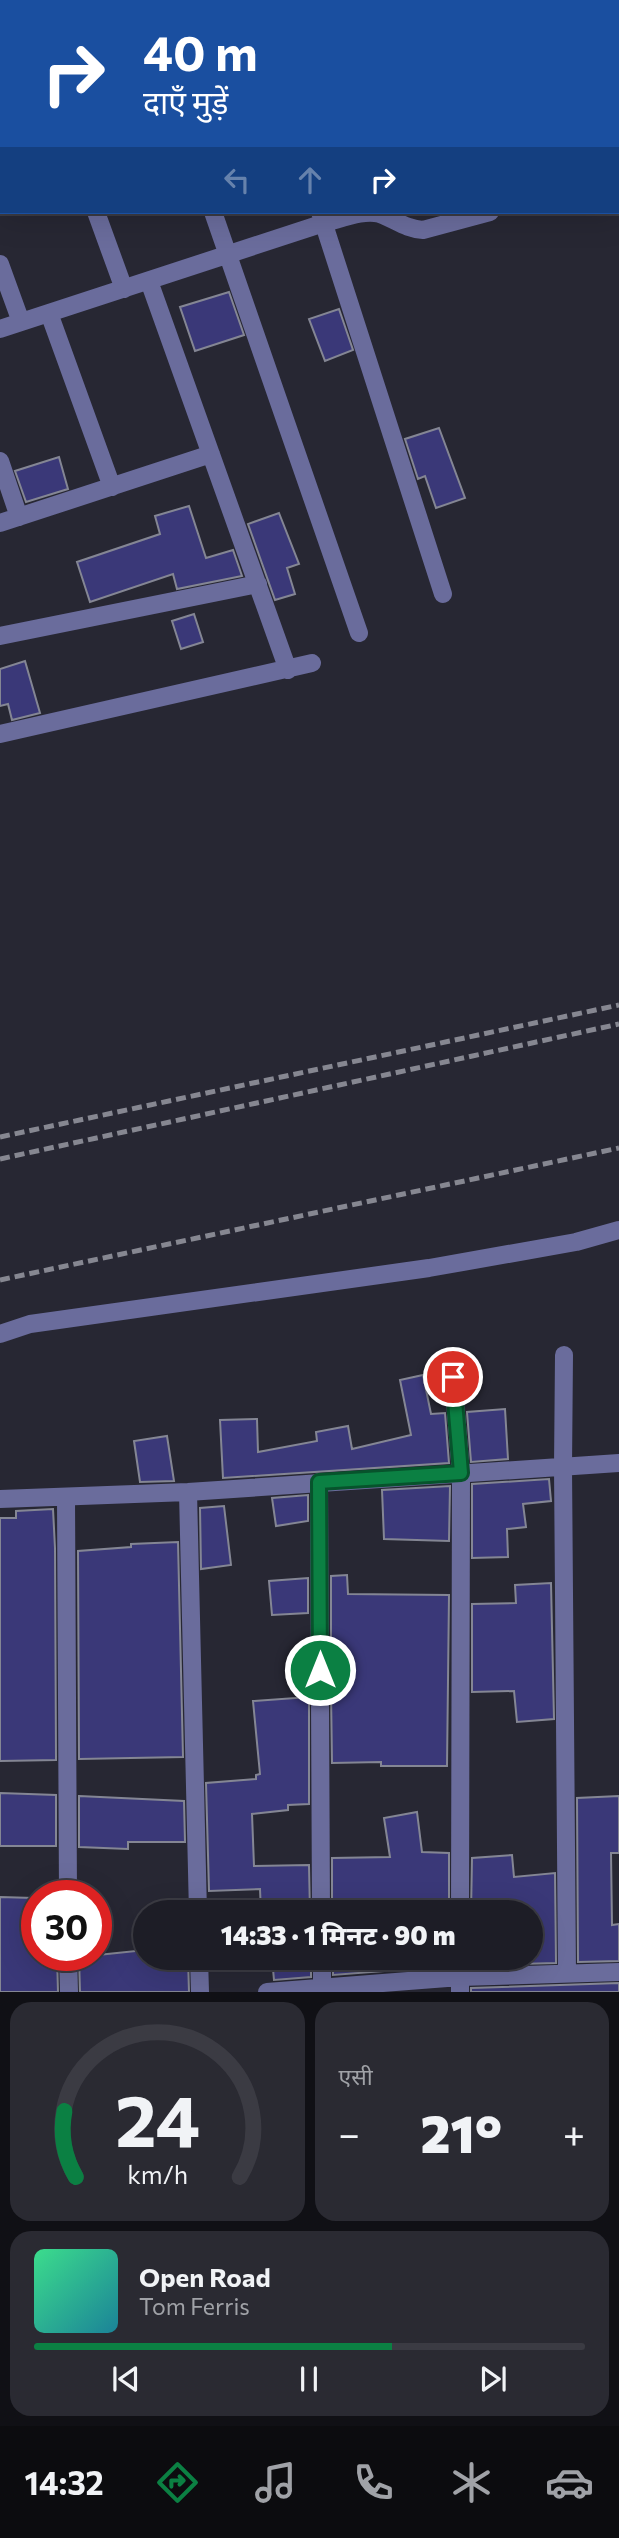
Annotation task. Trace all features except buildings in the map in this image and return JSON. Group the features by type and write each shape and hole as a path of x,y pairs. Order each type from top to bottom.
{"street":[{"path":"97,214 124,289"},
{"path":"214,214 359,633"},
{"path":"0,329 228,256 322,217 350,214"},
{"path":"379,214 412,229 427,220 475,214"},
{"path":"322,217 443,594"},
{"path":"0,264 21,322"},
{"path":"149,281 288,670"},
{"path":"49,313 112,487"},
{"path":"0,523 211,454"},
{"path":"0,461 19,517"},
{"path":"0,636 258,583"},
{"path":"0,734 312,663"},
{"path":"0,1334 30,1324 429,1268 576,1242 619,1230"},
{"path":"564,1355 567,1973"},
{"path":"453,1377 461,1473 460,1900"},
{"path":"0,1499 188,1492 619,1463"},
{"path":"319,1482 321,1900"},
{"path":"188,1492 198,1900"},
{"path":"66,1498 68,1880"},
{"path":"200,1970 200,1992"},
{"path":"322,1970 322,1990"},
{"path":"68,1971 69,1992"},
{"path":"267,1992 460,1984 567,1973 619,1972"}],"railway":[{"path":"0,1137 619,1005"},
{"path":"0,1159 619,1024"},
{"path":"0,1280 619,1148"}],"route":[{"path":"320,1670 319,1482 461,1473 453,1377"}]}
